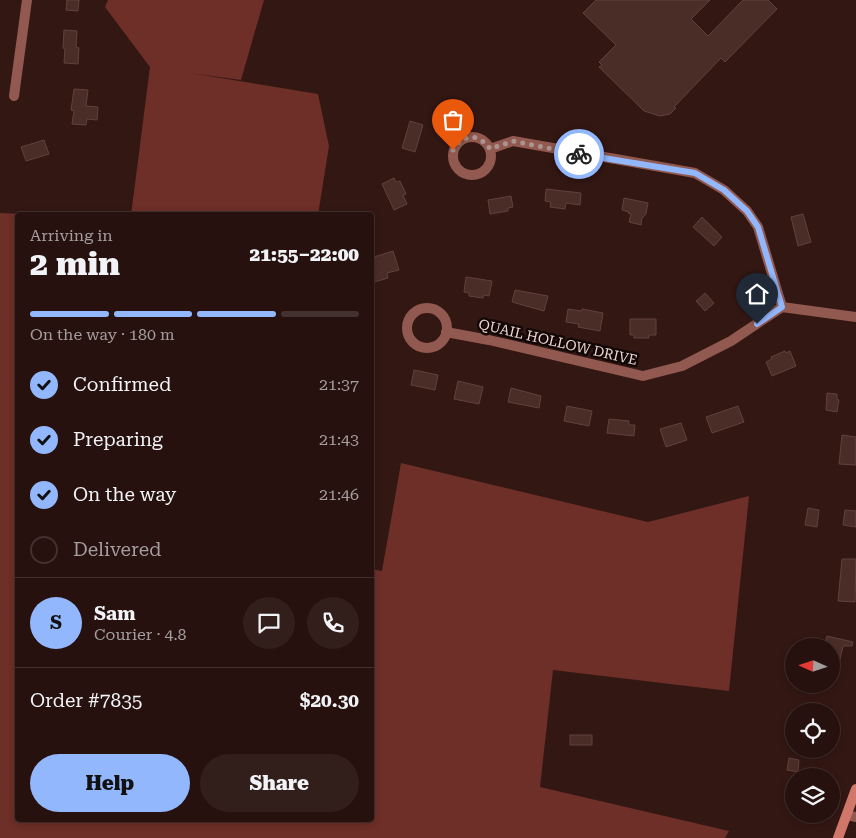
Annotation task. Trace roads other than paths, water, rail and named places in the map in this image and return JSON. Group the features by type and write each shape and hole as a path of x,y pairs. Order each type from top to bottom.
{"main road":[{"path":"838,838 851,816 856,788"}],"street":[{"path":"14,96 27,0"},
{"path":"490,149 513,141 695,173 724,190 747,211 758,227 782,307 856,317"},
{"name":"QUAIL HOLLOW DRIVE","path":"446,332 489,340 643,376 682,366 731,341 782,307"}]}
